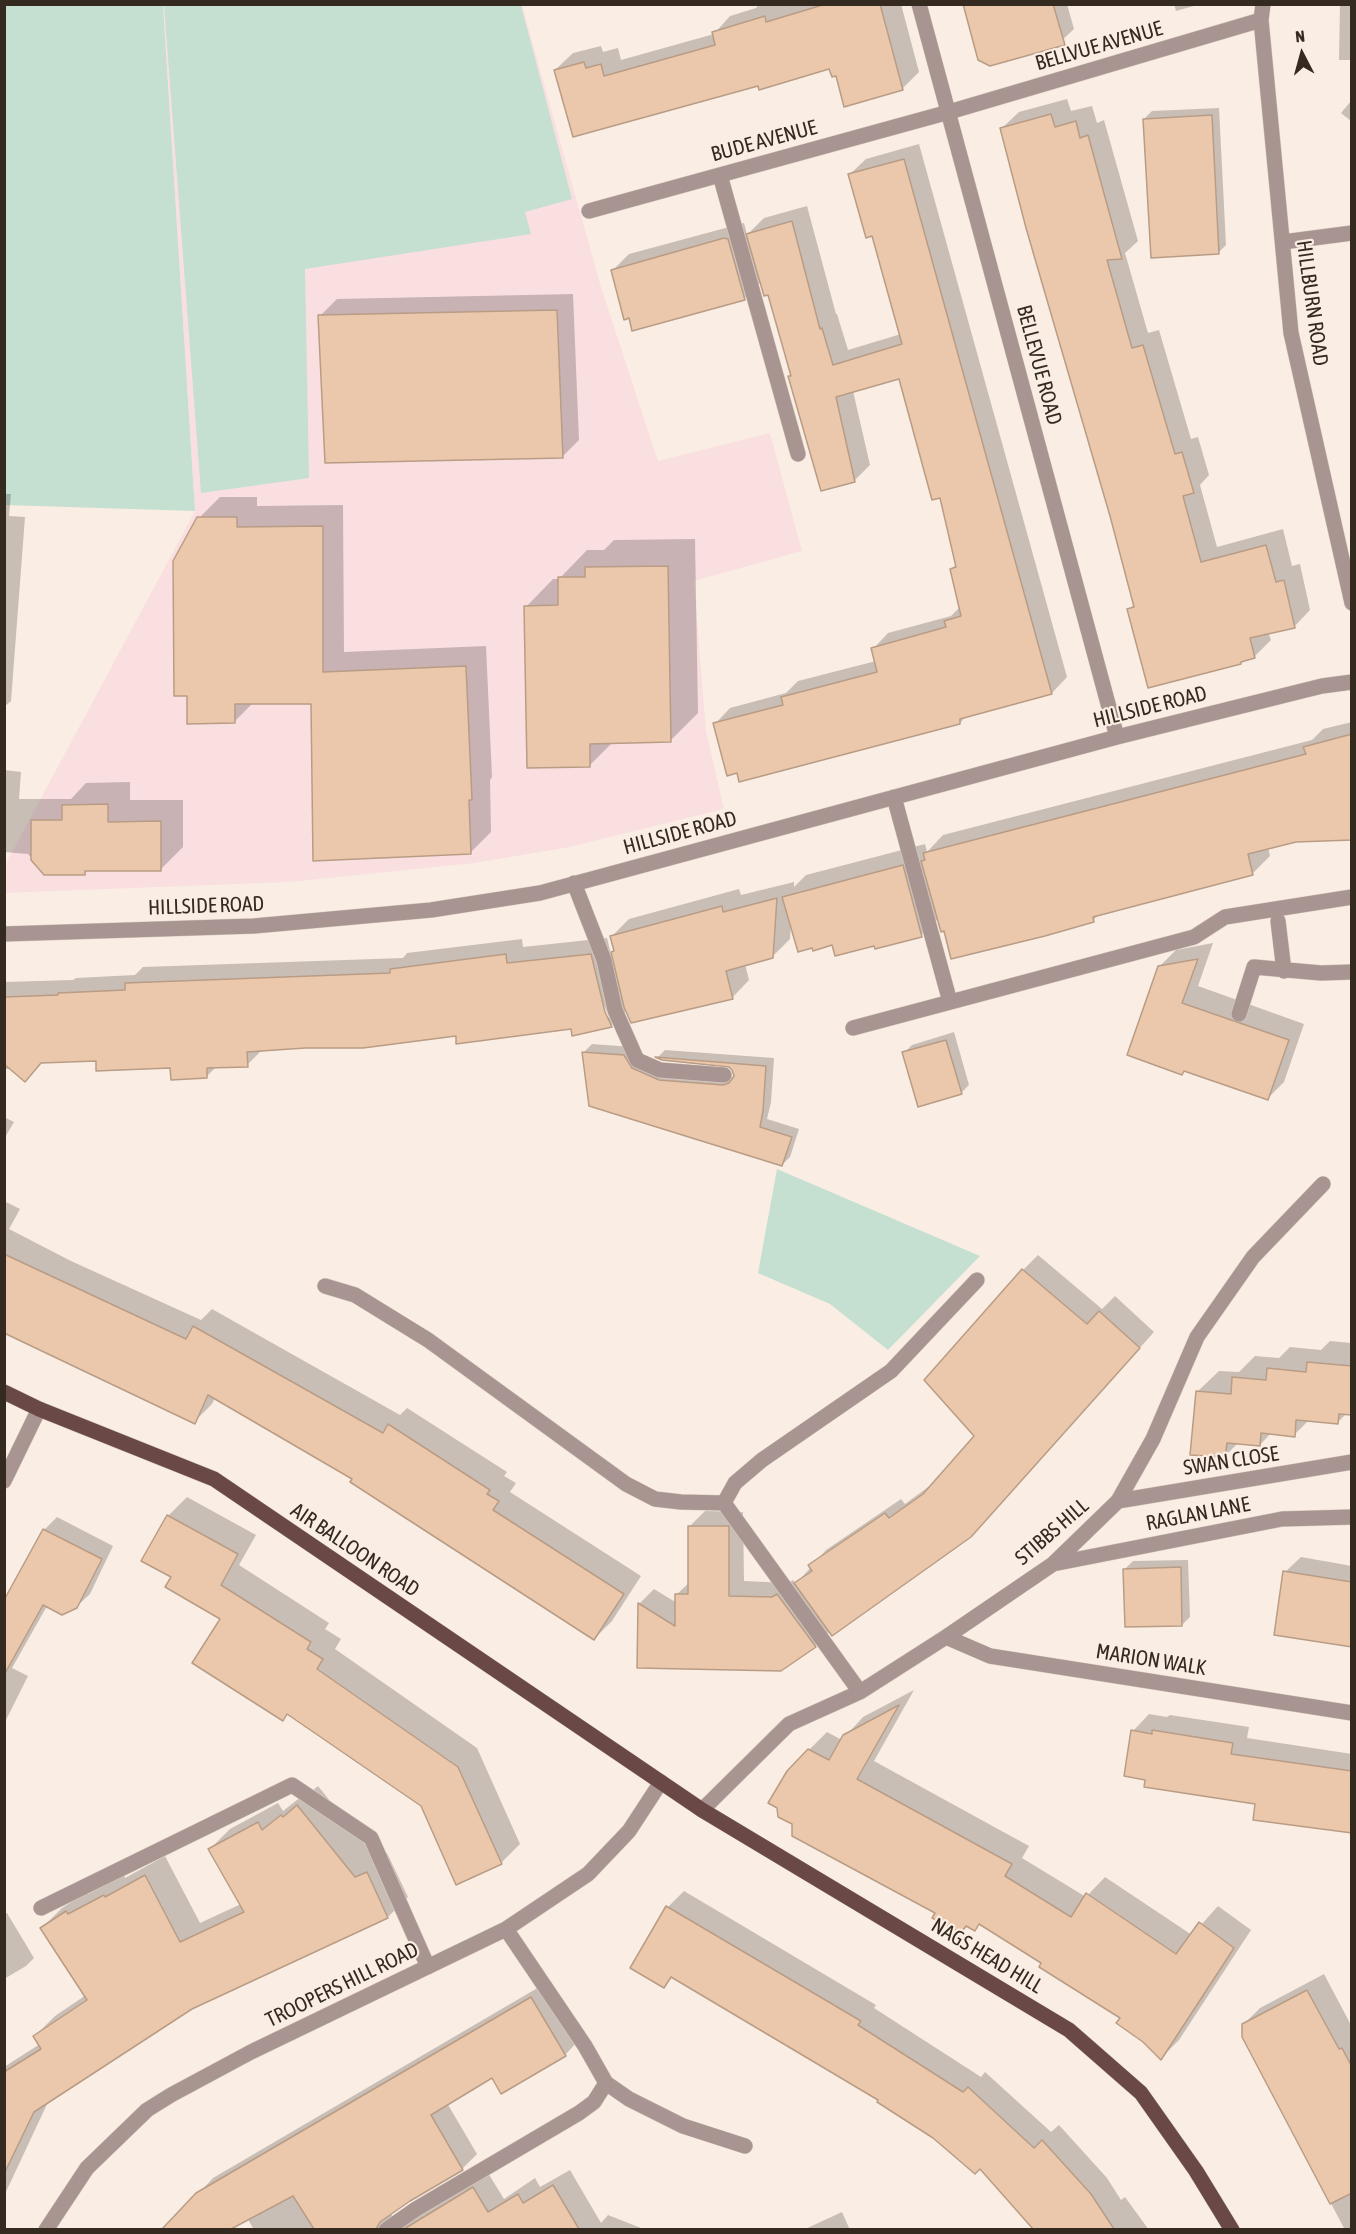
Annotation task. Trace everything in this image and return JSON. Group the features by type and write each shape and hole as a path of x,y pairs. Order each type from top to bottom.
{"main road":[{"name":"AIR BALLOON ROAD","path":"4,1392 39,1409 214,1479 661,1782"},
{"name":"NAGS HEAD HILL","path":"661,1782 702,1810 1069,2030 1141,2093 1196,2171 1232,2229"}],"street":[{"name":"BELLEVUE ROAD","path":"919,4 1117,737"},
{"name":"BELLVUE AVENUE","path":"949,112 1262,12"},
{"name":"HILLBURN ROAD","path":"1262,12 1291,333 1352,603"},
{"name":"BUDE AVENUE","path":"589,211 949,112"},
{"path":"720,175 798,454"},
{"path":"1282,242 1352,233"},
{"name":"HILLSIDE ROAD","path":"4,934 254,926 431,910 540,893 1117,737 1322,686 1352,682"},
{"path":"894,797 950,1002"},
{"path":"574,884 604,960 615,1010 637,1060 660,1070 724,1075"},
{"path":"853,1028 1194,937 1225,917 1352,897"},
{"path":"1278,921 1284,971"},
{"path":"1239,1014 1254,967 1321,973 1352,972"},
{"name":"STIBBS HILL","path":"702,1810 789,1724 860,1692 946,1637 1053,1564 1118,1501 1153,1439 1197,1336 1253,1257 1323,1184"},
{"path":"724,1503 735,1483 762,1460 891,1371 977,1280"},
{"path":"325,1286 355,1295 428,1340 626,1484 655,1499 724,1503"},
{"path":"4,1481 39,1409"},
{"name":"SWAN CLOSE","path":"1118,1501 1352,1462"},
{"path":"724,1503 860,1692"},
{"name":"RAGLAN LANE","path":"1053,1564 1282,1519 1352,1517"},
{"name":"MARION WALK","path":"946,1637 990,1656 1352,1713"},
{"name":"TROOPERS HILL ROAD","path":"46,2229 87,2168 147,2110 251,2052 506,1929 588,1874 629,1831 661,1782"},
{"path":"41,1908 292,1785 371,1838 428,1967"},
{"path":"506,1929 585,2046 606,2083 629,2099 683,2126 746,2146"},
{"path":"386,2229 579,2113 594,2102 606,2083"}],"shaded area":[{"path":"163,5 522,5 601,287 658,461 770,433 802,551 694,581 706,731 724,809 570,847 475,863 290,882 5,893 4,867 195,511"}],"green space":[{"path":"5,4 163,5 195,511 5,505"},
{"path":"164,5 521,5 572,199 525,212 531,234 305,269 309,478 201,493"},
{"path":"777,1169 980,1256 888,1350 830,1304 758,1273"}],"building":[{"path":"826,4 880,4 903,90 844,107 836,76 832,77 829,69 759,90 758,86 573,137 554,70 584,62 586,68 601,64 604,76 715,45 712,32 765,16 766,22"},
{"path":"963,4 1053,4 1065,45 990,66 978,60"},
{"path":"1051,114 1055,127 1076,121 1080,138 1088,135 1122,259 1107,260 1132,348 1143,345 1175,454 1182,452 1194,493 1183,496 1201,562 1266,545 1276,582 1284,580 1295,628 1250,638 1255,658 1241,662 1241,664 1148,688 1127,609 1134,607 1110,516 1026,228 1000,128"},
{"path":"1212,115 1219,254 1151,258 1143,119"},
{"path":"904,159 1052,694 960,719 960,724 739,782 737,773 727,776 713,723 783,705 781,697 877,672 871,648 946,627 944,621 961,616 950,569 956,567 940,498 932,500 899,379 836,397 855,482 821,491 788,376 791,376 768,295 764,296 746,234 792,221 820,329 822,328 833,365 902,344 872,236 866,238 848,174"},
{"path":"724,238 728,239 745,300 632,331 629,318 624,320 611,270"},
{"path":"557,310 563,458 325,463 318,315"},
{"path":"197,517 237,517 237,527 323,526 323,672 466,666 472,800 469,800 471,854 313,861 311,704 235,704 235,723 187,724 187,696 174,696 173,561"},
{"path":"668,566 671,742 590,744 590,767 527,768 524,606 558,605 558,577 585,577 585,567"},
{"path":"1352,734 1352,840 1296,842 1248,854 1253,875 1093,917 1094,922 1045,936 951,959 921,861 925,860 923,853 1306,754 1303,747"},
{"path":"108,804 108,822 161,821 161,871 85,871 85,875 44,875 31,860 31,820 62,820 62,805"},
{"path":"903,865 922,937 835,956 832,945 813,951 812,948 798,952 782,897"},
{"path":"777,898 773,958 726,971 733,999 631,1023 624,1007 611,952 614,951 610,936 722,906 723,912"},
{"path":"506,954 507,963 591,954 605,1012 612,1027 572,1036 571,1029 456,1044 456,1036 363,1048 305,1048 247,1052 248,1067 207,1068 207,1078 171,1080 170,1068 96,1071 96,1061 41,1063 25,1082 4,1064 4,997 125,990 125,983 390,973 390,969"},
{"path":"1198,959 1182,1003 1289,1040 1268,1100 1184,1071 1182,1075 1127,1055 1158,966"},
{"path":"946,1040 962,1094 918,1107 902,1052"},
{"path":"582,1052 624,1055 632,1068 659,1080 723,1085 729,1083 734,1076 729,1067 662,1060 655,1057 766,1066 760,1127 792,1137 782,1166 589,1106"},
{"path":"4,1254 186,1339 193,1326 383,1433 388,1424 490,1490 487,1494 499,1501 493,1510 624,1594 594,1640 350,1482 352,1479 208,1395 195,1424 4,1333"},
{"path":"1022,1269 1087,1324 1099,1311 1140,1348 971,1537 832,1636 794,1583 812,1571 808,1565 885,1513 889,1518 923,1494 974,1436 924,1380"},
{"path":"1307,1362 1352,1366 1352,1415 1339,1414 1338,1424 1296,1420 1295,1437 1261,1433 1260,1446 1227,1443 1225,1457 1190,1455 1196,1391 1231,1394 1232,1377 1266,1380 1267,1368 1306,1372"},
{"path":"167,1515 238,1554 221,1585 311,1642 307,1649 323,1659 317,1669 458,1767 502,1864 456,1885 421,1806 287,1714 283,1721 192,1663 220,1619 165,1587 171,1577 141,1561"},
{"path":"688,1526 729,1526 729,1596 772,1597 777,1594 816,1647 781,1671 637,1668 638,1603 675,1626 675,1594 688,1594"},
{"path":"43,1529 102,1559 77,1608 62,1615 43,1605 4,1675 4,1600"},
{"path":"1181,1567 1182,1626 1125,1627 1123,1569"},
{"path":"1283,1571 1352,1582 1352,1647 1274,1635"},
{"path":"899,1705 857,1779 1012,1864 1005,1876 1071,1917 1086,1893 1176,1954 1199,1922 1234,1948 1161,2060 1143,2042 1116,2023 1120,2018 1039,1967 1041,1963 979,1924 975,1931 966,1926 961,1933 932,1918 935,1913 792,1836 792,1824 778,1817 777,1808 768,1803 787,1771 808,1749 829,1760 843,1735"},
{"path":"1131,1730 1152,1734 1152,1730 1233,1743 1231,1754 1352,1771 1352,1833 1253,1820 1255,1804 1144,1787 1145,1780 1124,1776"},
{"path":"297,1805 355,1877 367,1872 388,1918 192,2009 34,2112 4,2174 4,2072 41,2049 33,2036 87,2000 40,1928 66,1911 68,1914 145,1875 180,1942 244,1912 208,1849 258,1822 262,1830"},
{"path":"666,1906 861,2021 858,2025 963,2092 968,2087 1034,2148 1042,2140 1091,2194 1114,2229 1033,2229 980,2169 975,2174 933,2138 877,2102 878,2100 671,1977 664,1988 630,1968"},
{"path":"1307,1990 1339,2049 1342,2048 1352,2067 1352,2193 1330,2204 1242,2037 1242,2024"},
{"path":"531,1997 566,2056 501,2094 492,2078 431,2115 463,2170 410,2201 380,2222 376,2229 314,2229 293,2196 231,2229 162,2229 196,2193"},
{"path":"553,2185 579,2229 404,2229 473,2187 488,2212 518,2194 523,2203"}]}
